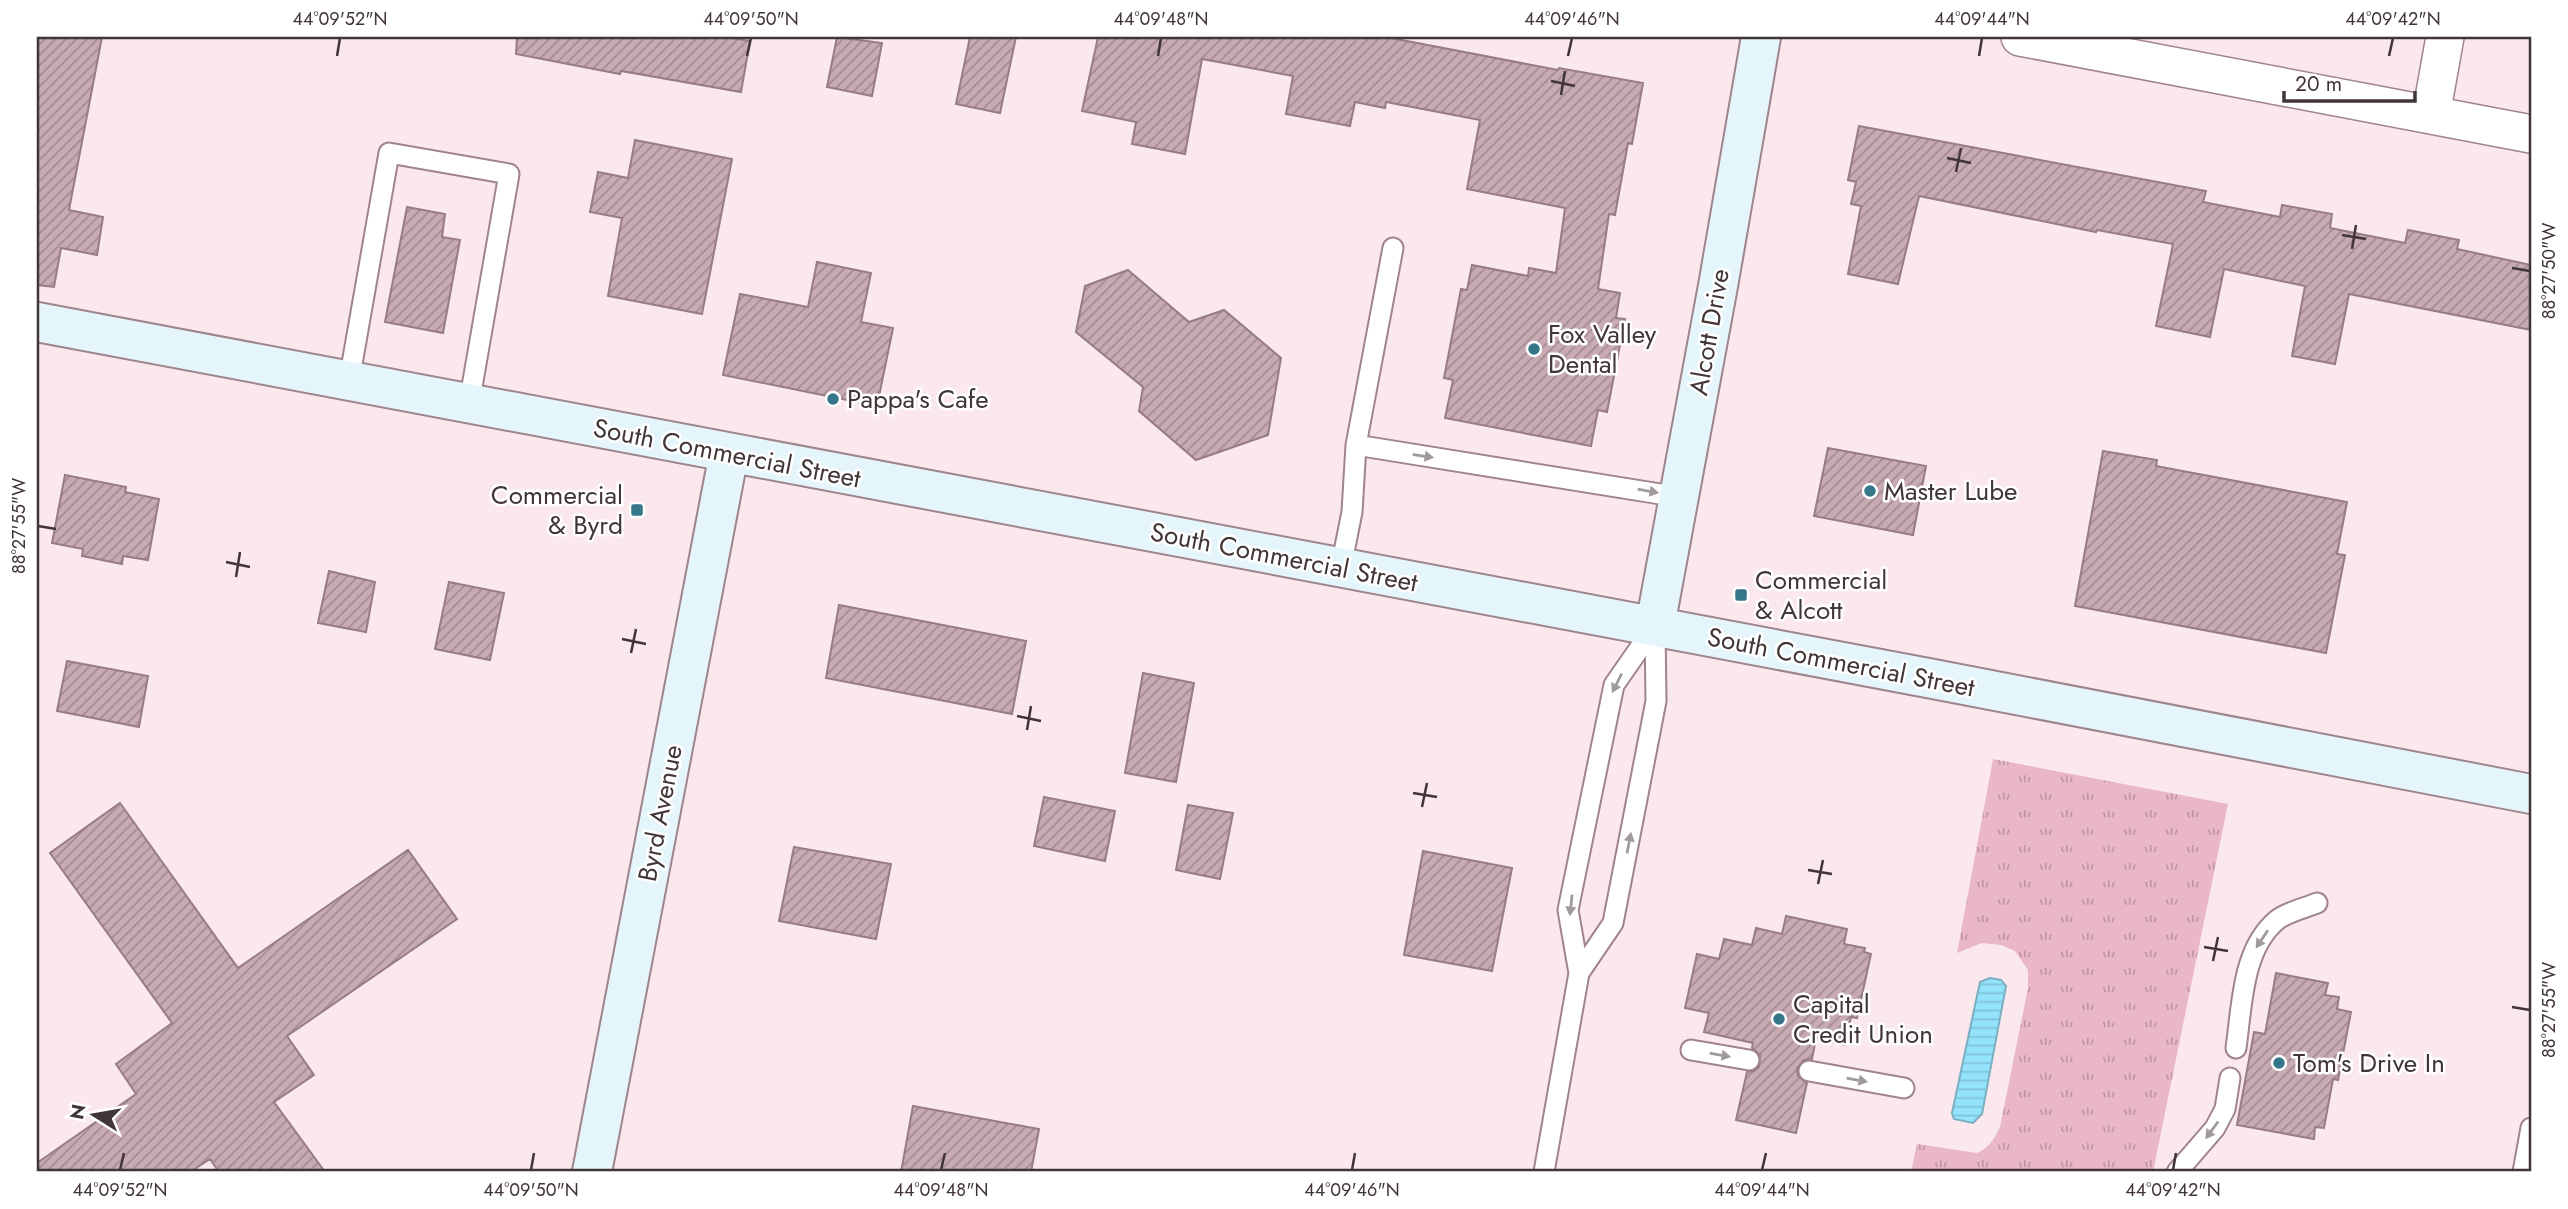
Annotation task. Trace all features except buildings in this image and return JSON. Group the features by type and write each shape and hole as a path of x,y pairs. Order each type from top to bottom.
{"main road":[{"name":"Alcott Drive","path":"1655,626 1761,37"},
{"name":"South Commercial Street","path":"37,322 1655,626 2531,794"},
{"name":"Byrd Avenue","path":"592,1172 729,453"}],"street":[{"path":"2020,37 2531,134"},
{"path":"2431,115 2445,37"}],"lane":[{"path":"349,381 389,153 509,174 469,404"},
{"path":"1341,567 1352,512 1356,445 1393,248"},
{"path":"1356,445 1679,497"},
{"path":"1579,973 1613,923 1656,701 1655,626"},
{"path":"1544,1172 1579,973 1569,910 1614,685 1655,626"},
{"path":"2235,1048 2246,982 2258,942 2278,919 2318,903"},
{"path":"1690,1050 1749,1060"},
{"path":"1809,1071 1904,1088"},
{"path":"2177,1172 2215,1128 2225,1109 2230,1079"},
{"path":"2523,1172 2531,1128"}],"green space":[{"path":"1993,759 2228,804 2153,1172 1911,1172 1917,1144 1977,1153 1994,1139 2000,1127 2028,988 2028,970 2015,951 2001,945 1982,943 1957,953"}],"water":[{"path":"1990,978 2001,980 2006,986 1982,1114 1973,1123 1954,1119 1952,1113 1980,982"}],"place":[{"name":"Fox Valley Dental","path":"1534,349"},
{"name":"Pappa's Cafe","path":"833,399"},
{"name":"Master Lube","path":"1870,491"},
{"name":"Commercial & Byrd","path":"637,510"},
{"name":"Commercial & Alcott","path":"1741,595"},
{"name":"Capital Credit Union","path":"1779,1019"},
{"name":"Tom's Drive In","path":"2279,1063"}]}
